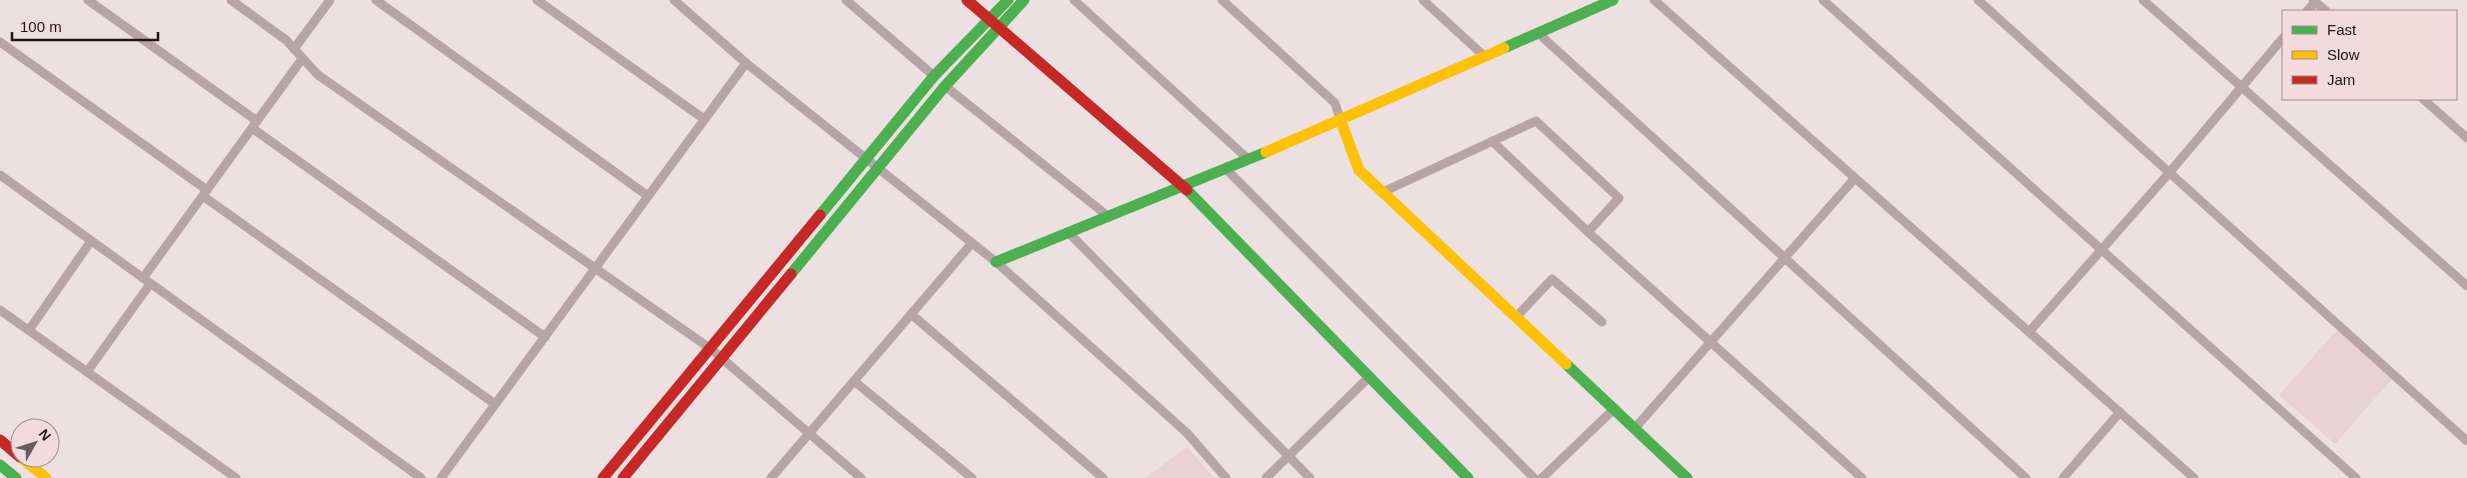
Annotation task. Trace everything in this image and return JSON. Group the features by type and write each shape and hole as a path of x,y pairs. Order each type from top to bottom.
{"main road":[{"path":"967,0 1182,186 1468,478"},
{"path":"603,478 711,350 934,76 1008,0"},
{"path":"623,478 723,359 945,86 1024,0"},
{"path":"996,262 1226,169 1613,0"},
{"path":"1340,119 1359,170 1615,408 1687,478"},
{"path":"0,440 10,448"},
{"path":"0,465 16,478"},
{"path":"34,468 46,478"}],"street":[{"path":"88,0 255,125 545,336"},
{"path":"231,0 286,40 318,75 595,267 723,359 861,478"},
{"path":"294,49 330,0"},
{"path":"376,0 648,196"},
{"path":"537,0 704,119"},
{"path":"674,0 746,63 996,262 1187,433 1226,478"},
{"path":"846,0 934,76"},
{"path":"1074,0 1248,159"},
{"path":"1222,0 1335,104 1340,119"},
{"path":"1422,0 1484,56"},
{"path":"1654,0 2194,478"},
{"path":"1823,0 2356,478"},
{"path":"1978,0 2467,441"},
{"path":"2143,0 2467,286"},
{"path":"2314,1 2325,10"},
{"path":"1538,33 2026,478"},
{"path":"2029,332 2169,173 2282,39"},
{"path":"0,42 495,404"},
{"path":"87,372 205,193 302,59"},
{"path":"441,478 746,63"},
{"path":"945,86 1109,217"},
{"path":"2424,100 2467,138"},
{"path":"1383,192 1536,121 1619,198 1588,232"},
{"path":"1492,141 1588,232 1862,478"},
{"path":"1226,169 1534,478"},
{"path":"0,175 421,478"},
{"path":"1635,428 1855,178"},
{"path":"1069,233 1310,478"},
{"path":"29,330 90,240"},
{"path":"771,478 972,243"},
{"path":"1517,316 1552,279 1602,322"},
{"path":"0,310 236,478"},
{"path":"911,314 1103,478"},
{"path":"1266,478 1368,378"},
{"path":"854,381 972,478"},
{"path":"1542,478 1615,408"},
{"path":"2063,478 2120,412"}],"shaded area":[{"path":"2337,330 2393,378 2335,444 2279,395"},
{"path":"1187,447 1214,478 1145,478"}],"traffic: fast":[{"path":"820,215 934,76 1008,0"},
{"path":"791,274 945,86 1024,0"},
{"path":"1504,48 1613,0"},
{"path":"996,262 1266,152"},
{"path":"1187,190 1468,478"},
{"path":"1566,364 1687,478"},
{"path":"0,465 16,478"}],"traffic: slow":[{"path":"1266,152 1504,48"},
{"path":"1340,119 1359,170 1566,364"},
{"path":"34,468 46,478"}],"traffic: jam":[{"path":"967,0 1187,190"},
{"path":"603,478 820,215"},
{"path":"623,478 791,274"},
{"path":"0,440 10,448"}]}
